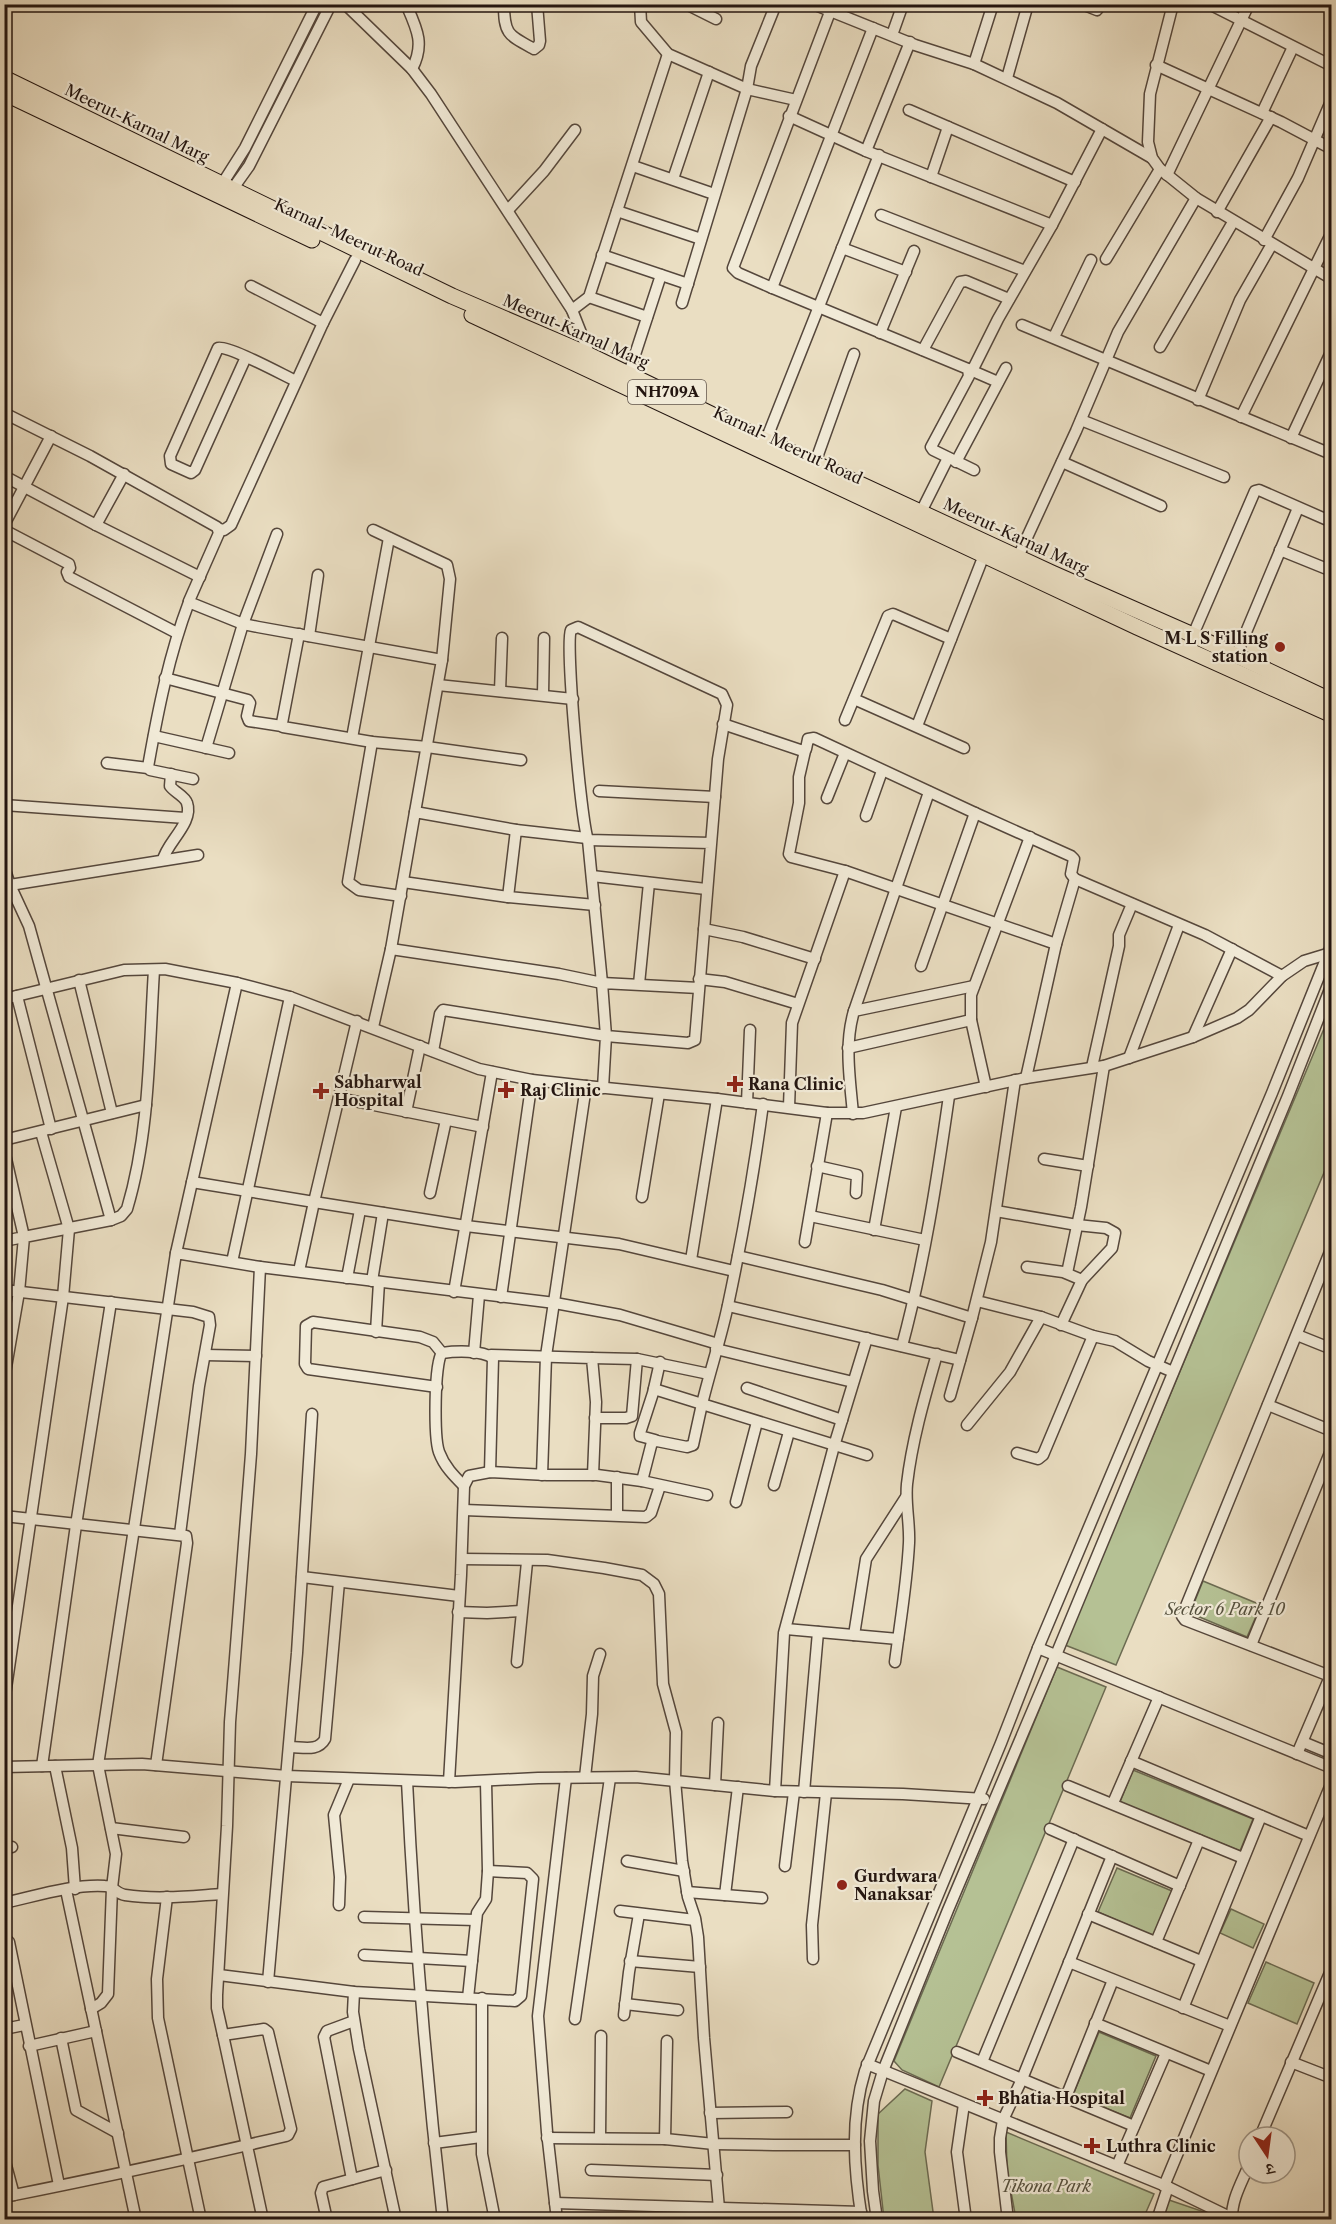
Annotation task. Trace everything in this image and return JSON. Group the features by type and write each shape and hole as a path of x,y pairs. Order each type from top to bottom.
{"highway":[{"name":"Meerut-Karnal Marg","path":"4,78 224,192 452,296 583,360 629,373 814,463 1193,635 1332,701"},
{"name":"Karnal- Meerut Road","path":"4,93 224,192 355,260 583,360 984,555 1332,715"}],"street":[{"path":"224,192 317,4"},
{"path":"224,192 249,166 331,4"},
{"path":"345,4 412,69 431,94 572,310 584,338 583,360"},
{"path":"406,4 416,26 419,43 418,57 412,69"},
{"path":"504,4 504,22 507,31 534,49 539,45 540,40 537,4"},
{"path":"640,4 641,22 669,54 747,89 796,100"},
{"path":"686,4 716,19"},
{"path":"682,303 747,89 751,66 776,4"},
{"path":"813,4 974,64 1057,103 1152,158 1163,172 1217,212 1332,279"},
{"path":"892,34 903,4"},
{"path":"974,64 993,4"},
{"path":"1007,78 1028,4"},
{"path":"1082,4 1097,10 1101,4"},
{"path":"1152,158 1148,142 1150,94 1173,4"},
{"path":"1209,4 1332,66"},
{"path":"1106,259 1163,172 1209,88 1249,4"},
{"path":"834,10 789,116 733,268 738,273 772,288 998,382"},
{"path":"772,288 873,28"},
{"path":"866,151 910,42"},
{"path":"1217,212 1266,115 1293,47"},
{"path":"572,310 589,297 669,54"},
{"path":"1156,65 1266,115 1332,149"},
{"path":"673,179 709,72"},
{"path":"1198,399 1240,300 1298,178 1332,99"},
{"path":"909,110 1075,182"},
{"path":"789,116 866,151 1052,225"},
{"path":"932,177 948,127"},
{"path":"974,470 930,447 1102,129"},
{"path":"508,210 544,171 574,130"},
{"path":"766,440 879,155"},
{"path":"633,166 714,194"},
{"path":"1018,557 1082,420 1129,311 1196,198"},
{"path":"617,211 701,239"},
{"path":"881,214 1026,271"},
{"path":"1160,347 1233,222"},
{"path":"1241,417 1332,232"},
{"path":"842,248 906,272"},
{"path":"880,333 914,251"},
{"path":"602,255 688,284"},
{"path":"4,413 124,474 224,530 231,525 323,323 355,260"},
{"path":"1054,337 1091,261"},
{"path":"629,373 661,275"},
{"path":"923,350 960,282 966,281 1009,299"},
{"path":"251,286 323,323"},
{"path":"589,297 647,317"},
{"path":"1022,325 1331,453"},
{"path":"246,357 195,470 188,472 171,464 170,456 218,348 225,347 246,357 296,381"},
{"path":"1291,438 1332,350"},
{"path":"814,463 854,354"},
{"path":"921,512 1006,368"},
{"path":"1082,420 1224,477"},
{"path":"4,525 51,436"},
{"path":"1062,462 1161,506"},
{"path":"96,525 124,474"},
{"path":"4,476 200,577"},
{"path":"1193,635 1252,494 1259,490 1332,522"},
{"path":"1236,656 1298,508"},
{"path":"148,768 165,678 177,633 219,534 219,529"},
{"path":"4,530 69,564 70,568 67,572 69,576 177,633"},
{"path":"373,1027 404,882 438,685 450,579 447,565 374,530"},
{"path":"206,748 243,624 277,534"},
{"path":"352,738 389,538"},
{"path":"1280,550 1332,571"},
{"path":"917,726 984,555"},
{"path":"282,726 318,575"},
{"path":"189,602 243,624 442,660"},
{"path":"845,720 888,616 893,614 951,639"},
{"path":"433,1051 440,1014 443,1010 606,1036 692,1043 696,1036 706,889 723,724 727,705 722,694 578,627 571,630 569,638 573,699 602,983 606,1036 603,1088"},
{"path":"500,691 502,638"},
{"path":"543,695 544,639"},
{"path":"165,678 249,701 249,721 372,742 521,760"},
{"path":"438,685 573,699"},
{"path":"854,699 964,748"},
{"path":"723,724 805,751"},
{"path":"154,736 229,753"},
{"path":"1056,944 845,871 791,857 789,854 799,803 800,771 810,737 1074,857 1071,874 1075,879 1232,949 1282,975"},
{"path":"372,742 348,882 359,890 401,896"},
{"path":"827,798 845,753"},
{"path":"108,763 148,768 193,779"},
{"path":"866,816 882,771"},
{"path":"163,860 164,854 177,838 185,818 187,802 170,786 171,774"},
{"path":"599,791 715,796"},
{"path":"853,1114 848,1048 849,1030 929,792"},
{"path":"4,805 185,818"},
{"path":"415,812 516,830 587,839 711,843"},
{"path":"921,966 975,813"},
{"path":"508,897 516,830"},
{"path":"986,1087 971,1020 971,995 1030,837"},
{"path":"7,880 198,855"},
{"path":"4,867 7,880 28,926 111,1220"},
{"path":"789,1107 790,1036 798,1004 845,871"},
{"path":"592,876 706,889"},
{"path":"950,1396 977,1301 1021,1079 1075,879"},
{"path":"404,882 508,897 594,905"},
{"path":"639,984 649,883"},
{"path":"1092,1068 1119,946 1119,936 1132,904"},
{"path":"1129,1058 1179,925"},
{"path":"704,929 743,937 815,959"},
{"path":"1193,1037 1232,949"},
{"path":"391,950 559,974 602,983 724,982 798,1004"},
{"path":"4,999 124,970 165,969 237,983 290,997 492,1072 532,1080 853,1114 949,1096 1021,1079 1104,1066 1193,1037 1237,1018 1249,1010 1282,975 1304,961 1330,951"},
{"path":"555,2203 719,2207 862,2216 855,2145 856,2102 867,2064 1038,1648 1330,951"},
{"path":"4,1241 111,1220 124,1214 129,1202 146,1105 154,970"},
{"path":"79,980 112,1113"},
{"path":"91,2009 101,2003 108,1994 112,1888 116,1854 98,1765 176,1253 237,983"},
{"path":"878,2220 873,2191 870,2141 874,2101 883,2071 993,1801 1288,1096 1332,984"},
{"path":"854,1011 974,986"},
{"path":"4,1702 63,1297 69,1229 17,996"},
{"path":"232,1262 290,997"},
{"path":"848,1048 971,1020"},
{"path":"299,1271 357,1021"},
{"path":"747,1104 750,1030"},
{"path":"406,1112 420,1046"},
{"path":"1067,1273 1088,1166 1104,1066"},
{"path":"454,1292 492,1072"},
{"path":"501,1297 532,1080"},
{"path":"542,1475 546,1356 586,1086"},
{"path":"642,1197 659,1094"},
{"path":"902,1346 915,1299 949,1096"},
{"path":"339,1098 483,1127"},
{"path":"691,1260 717,1099"},
{"path":"660,1362 654,1389 639,1434 687,1447 693,1445 709,1374 728,1306 752,1183 763,1104"},
{"path":"4,1140 146,1105"},
{"path":"874,1230 896,1107"},
{"path":"805,1242 827,1113"},
{"path":"430,1193 446,1120"},
{"path":"4,1150 9,1188 24,1238 19,1292 4,1379"},
{"path":"1044,1159 1088,1166"},
{"path":"817,1166 857,1175 856,1193"},
{"path":"192,1182 383,1214 618,1244 734,1271"},
{"path":"347,1278 360,1210"},
{"path":"996,1211 1112,1230 1115,1237 1112,1248 1082,1280 1061,1324"},
{"path":"376,1332 376,1282 383,1214"},
{"path":"810,1216 925,1240"},
{"path":"1297,1754 1331,1674 1185,1620 1182,1616 1332,1247"},
{"path":"176,1253 260,1267 555,1303 613,1313 717,1346 853,1382"},
{"path":"738,1256 915,1299 972,1318"},
{"path":"260,1267 249,1482 230,1722 230,1772 216,2003 263,2220"},
{"path":"1026,1267 1067,1273 1082,1280"},
{"path":"4,1290 199,1313 209,1317 210,1325 186,1471 180,1534"},
{"path":"474,1353 479,1295"},
{"path":"977,1301 1041,1317 1093,1336 1121,1343 1173,1372"},
{"path":"42,1767 76,1525 111,1302"},
{"path":"728,1306 960,1360"},
{"path":"967,1425 1010,1372 1041,1317"},
{"path":"436,1387 311,1370 306,1366 306,1326 310,1323 430,1340 442,1353 637,1359 709,1374"},
{"path":"1297,1335 1332,1349"},
{"path":"1017,1453 1038,1459 1043,1455 1093,1336"},
{"path":"775,1791 779,1697 786,1629 834,1446 867,1338"},
{"path":"442,1353 438,1361 436,1387 435,1427 438,1451 448,1468 464,1486"},
{"path":"895,1662 909,1541 906,1497 914,1442 937,1354"},
{"path":"205,1355 256,1356"},
{"path":"490,1472 494,1362 491,1355"},
{"path":"592,1358 595,1418 593,1475"},
{"path":"595,1418 632,1416 637,1359"},
{"path":"747,1388 842,1420"},
{"path":"654,1389 867,1455"},
{"path":"1268,1406 1332,1431"},
{"path":"268,1982 290,1747 312,1413"},
{"path":"736,1502 757,1422"},
{"path":"774,1485 789,1432"},
{"path":"642,1481 651,1444 655,1440"},
{"path":"1251,1645 1332,1448"},
{"path":"449,1782 464,1486 468,1476 490,1472 593,1475 642,1481 707,1495"},
{"path":"617,1477 617,1515"},
{"path":"464,1510 644,1518 649,1516 660,1486"},
{"path":"854,1635 866,1559 906,1497"},
{"path":"4,1516 186,1536 188,1544 156,1765"},
{"path":"462,1559 560,1561 604,1568 642,1575 654,1584 659,1593 663,1684 676,1732 675,1780 684,1871 695,1920 700,1967 720,2220"},
{"path":"517,1662 527,1562"},
{"path":"302,1577 459,1596"},
{"path":"290,1747 314,1748 323,1743 325,1739 339,1582"},
{"path":"458,1612 521,1611"},
{"path":"786,1629 898,1639"},
{"path":"785,1866 799,1792 818,1632"},
{"path":"1038,1648 1332,1768"},
{"path":"585,1777 592,1714 593,1676 600,1654"},
{"path":"1113,1803 1160,1697"},
{"path":"716,1785 718,1723"},
{"path":"1303,1742 1332,1754"},
{"path":"1131,1761 1309,1836"},
{"path":"4,1767 156,1765 287,1776 449,1782 585,1777 675,1780 775,1791 978,1797 993,1801"},
{"path":"55,1766 72,1848 70,1889 91,2009 136,2220"},
{"path":"557,2220 538,2016 566,1778"},
{"path":"575,2019 610,1778"},
{"path":"339,1905 340,1877 334,1815 349,1779"},
{"path":"407,1781 420,1996 443,2220"},
{"path":"468,1998 476,1920 478,1910 486,1899 488,1871 486,1782"},
{"path":"1157,2220 1166,2186 1211,2072 1332,1782"},
{"path":"1068,1786 1243,1858"},
{"path":"725,1895 738,1787"},
{"path":"813,1959 812,1925 826,1793"},
{"path":"1183,2008 1261,1816"},
{"path":"111,1828 184,1838"},
{"path":"1050,1829 1180,1886"},
{"path":"982,2062 1074,1839"},
{"path":"1156,1942 1199,1840"},
{"path":"1008,2220 1000,2152 1004,2120 1112,1856"},
{"path":"627,1861 684,1871"},
{"path":"219,1975 354,1992 515,2001 521,1996 532,1876 527,1873 488,1871"},
{"path":"4,1903 70,1889 102,1886 125,1895 167,1897 222,1894"},
{"path":"687,1892 762,1898"},
{"path":"167,1897 157,1979 158,2018 201,2220"},
{"path":"620,1911 695,1920"},
{"path":"639,1914 630,1961 625,2010 678,2010"},
{"path":"1088,1914 1202,1961"},
{"path":"364,1917 476,1920"},
{"path":"4,1938 9,1942 24,2025 59,2185"},
{"path":"364,1955 472,1960"},
{"path":"630,1961 700,1967"},
{"path":"1069,1962 1230,2026"},
{"path":"1265,2125 1332,1968"},
{"path":"1066,2097 1113,1980"},
{"path":"354,1992 354,2020 396,2220"},
{"path":"482,1998 480,2041 483,2115 481,2137 483,2165 495,2220"},
{"path":"352,2179 324,2037 327,2031 354,2020"},
{"path":"1095,2023 1211,2072"},
{"path":"4,2029 24,2025"},
{"path":"4,2158 9,2196 286,2136 291,2129 267,2030 223,2036"},
{"path":"29,2046 96,2031"},
{"path":"600,2137 601,2036"},
{"path":"61,2038 76,2110 118,2133"},
{"path":"665,2139 667,2041"},
{"path":"957,2052 1134,2126"},
{"path":"1117,2166 1166,2052"},
{"path":"1291,2062 1332,2078"},
{"path":"867,2064 1166,2186 1232,2219 1234,2200 1240,2185"},
{"path":"964,2104 957,2152 966,2220"},
{"path":"710,2113 787,2112"},
{"path":"434,2143 481,2137"},
{"path":"548,2138 665,2139 714,2144 855,2145"},
{"path":"327,2220 321,2190 326,2186 386,2170"},
{"path":"591,2170 717,2175"}],"green space":[{"path":"1331,1012 1331,1156 1116,1665 1065,1645"},
{"name":"Sector 6 Park 10","path":"1203,1581 1261,1605 1247,1637 1190,1613"},
{"path":"1057,1667 1106,1687 939,2087 902,2070 894,2061"},
{"path":"1133,1770 1253,1819 1240,1851 1120,1802"},
{"path":"1117,1868 1172,1891 1153,1936 1098,1912"},
{"path":"1231,1909 1264,1924 1253,1948 1220,1933"},
{"path":"1266,1962 1314,1983 1297,2024 1248,2003"},
{"path":"1099,2032 1156,2056 1130,2118 1073,2095"},
{"path":"905,2089 932,2101 925,2152 934,2219 884,2219 878,2165 878,2114"},
{"name":"Tikona Park","path":"1006,2132 1154,2194 1143,2219 1016,2219 1007,2170"},
{"path":"1169,2200 1222,2219 1168,2219 1162,2214"}],"place":[{"name":"M L S Filling station","path":"1280,647"},
{"name":"Rana Clinic","path":"735,1084"},
{"name":"Raj Clinic","path":"506,1090"},
{"name":"Sabharwal Hospital","path":"321,1091"},
{"name":"Gurdwara Nanaksar","path":"842,1885"},
{"name":"Bhatia Hospital","path":"985,2098"},
{"name":"Luthra Clinic","path":"1092,2146"}]}
